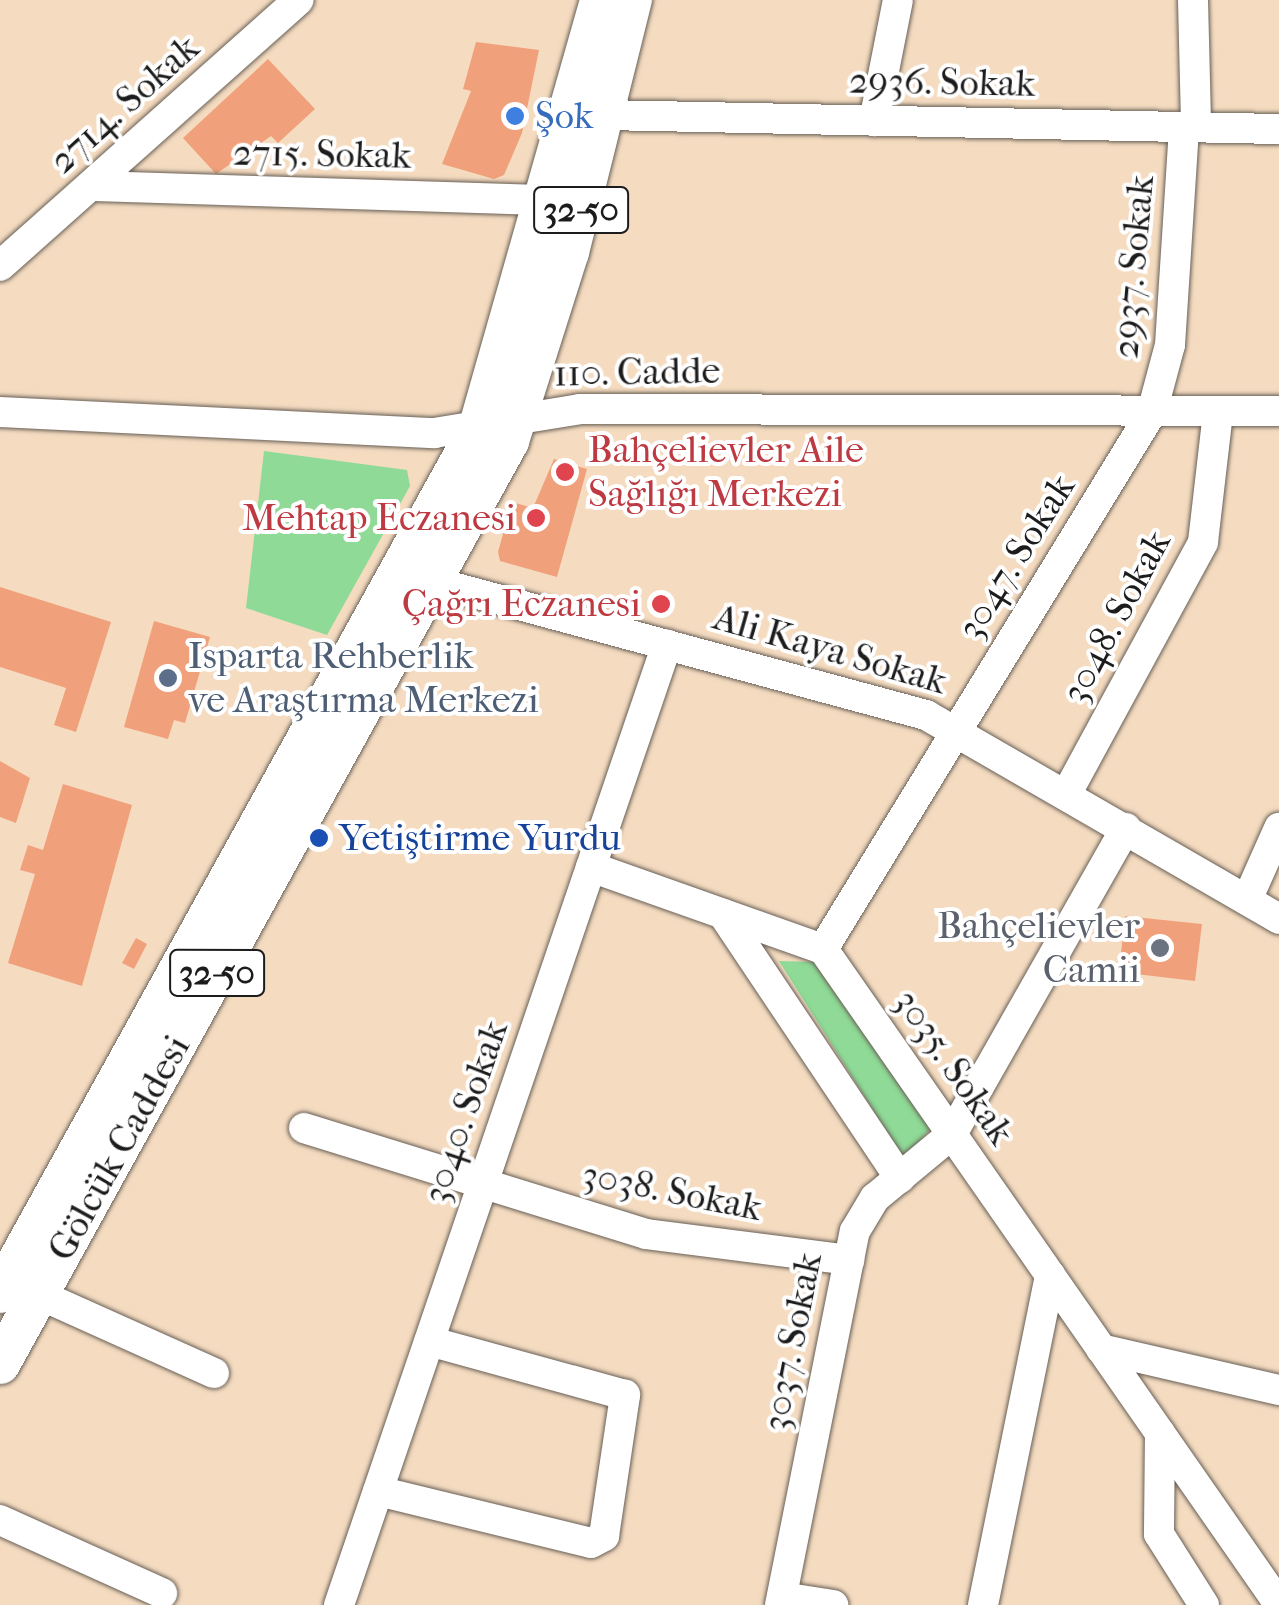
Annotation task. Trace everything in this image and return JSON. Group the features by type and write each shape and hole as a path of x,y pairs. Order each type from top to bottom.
{"main road":[{"name":"Gölcük Caddesi","path":"0,1364 19,1293 478,428 550,200 600,0"},
{"name":"Gölcük Caddesi","path":"19,1293 434,582 518,418 604,116 632,0"}],"street":[{"name":"2714. Sokak","path":"0,266 299,0"},
{"path":"874,121 898,0"},
{"name":"2937. Sokak","path":"1152,412 1170,345 1190,127 1193,0"},
{"name":"2936. Sokak","path":"604,116 1279,129"},
{"name":"2715. Sokak","path":"94,186 550,200"},
{"name":"110. Cadde","path":"0,412 478,428 580,409 1279,412"},
{"name":"3047. Sokak","path":"823,949 1152,412"},
{"name":"3048. Sokak","path":"1067,793 1203,542 1218,412"},
{"name":"Ali Kaya Sokak","path":"434,582 958,728 1279,919"},
{"name":"3040. Sokak","path":"339,1605 667,644"},
{"path":"952,1134 1126,828"},
{"path":"1247,900 1279,828"},
{"path":"591,868 823,949"},
{"path":"723,914 900,1178"},
{"name":"3035. Sokak","path":"823,949 1279,1604"},
{"name":"3038. Sokak","path":"304,1128 482,1187 646,1234 849,1260"},
{"name":"3037. Sokak","path":"781,1601 849,1260 864,1212 952,1134"},
{"path":"983,1605 1050,1275"},
{"path":"19,1293 214,1373"},
{"path":"378,1492 591,1543 604,1536 625,1395 429,1341"},
{"path":"1102,1348 1279,1390"},
{"path":"1160,1433 1159,1534 1204,1605"},
{"path":"0,1520 162,1592"},
{"path":"781,1601 833,1605"}],"green space":[{"path":"264,451 407,470 410,486 327,635 246,608"},
{"path":"779,961 815,962 931,1128 904,1159"}],"building":[{"path":"476,42 539,50 522,133 504,175 494,179 442,164 471,91 463,89"},
{"path":"268,59 315,109 278,143 271,136 216,174 183,138"},
{"path":"554,459 587,469 557,577 500,561 498,552 512,502 533,508"},
{"path":"0,587 111,622 76,732 54,725 66,688 0,667"},
{"name":"Isparta Rehberlik ve Araştırma Merkezi","path":"154,621 210,637 185,723 174,720 168,739 124,727"},
{"path":"0,761 30,778 16,823 0,817"},
{"path":"63,784 132,805 82,986 8,963 35,874 20,870 28,845 43,850"},
{"name":"Bahçelievler Camii","path":"1125,916 1202,924 1195,981 1119,972"},
{"path":"136,938 147,944 134,969 122,963"}],"place":[{"name":"Şok","path":"515,116"},
{"name":"Bahçelievler Aile Sağlığı Merkezi","path":"565,472"},
{"name":"Mehtap Eczanesi","path":"536,518"},
{"name":"Çağrı Eczanesi","path":"661,604"},
{"name":"Isparta Rehberlik ve Araştırma Merkezi","path":"168,678"},
{"name":"Yetiştirme Yurdu","path":"319,838"},
{"name":"Bahçelievler Camii","path":"1160,948"}]}
